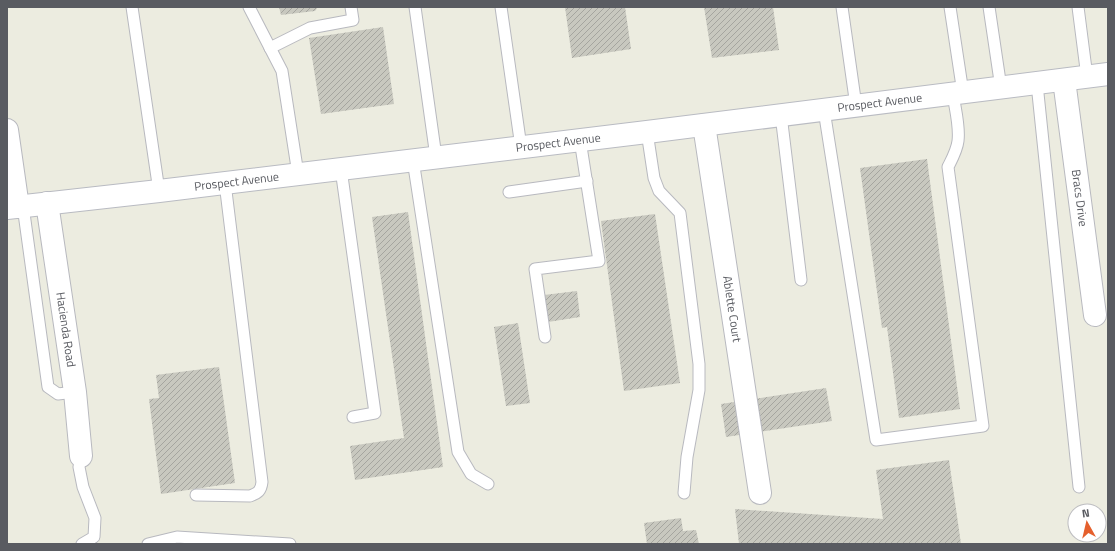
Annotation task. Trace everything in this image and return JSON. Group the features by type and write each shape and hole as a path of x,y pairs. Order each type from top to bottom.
{"main road":[{"name":"Prospect Avenue","path":"16,207 647,132 1037,84 1098,75"},
{"name":"Bracs Drive","path":"1064,80 1095,315"},
{"name":"Ablette Court","path":"704,125 760,493"},
{"path":"7,130 16,207"},
{"name":"Hacienda Road","path":"47,203 75,392 81,456"}],"lane":[{"path":"132,7 159,191"},
{"path":"249,7 282,71 298,174"},
{"path":"270,48 310,28 353,20 351,7"},
{"path":"415,7 436,157"},
{"path":"501,7 521,147"},
{"path":"842,7 856,106"},
{"path":"824,110 876,440 983,426 948,167 956,150 958,141 958,93 950,7"},
{"path":"989,7 1001,88"},
{"path":"1078,7 1098,75"},
{"path":"1037,84 1079,487"},
{"path":"781,115 801,280"},
{"path":"647,132 654,178 659,191 680,213 700,364 699,390 687,457 684,493"},
{"path":"545,337 535,269 599,261 580,140"},
{"path":"413,160 458,452 471,474 488,484"},
{"path":"341,169 375,413 353,417"},
{"path":"510,192 587,181"},
{"path":"196,495 250,496 261,490 262,482 225,183"},
{"path":"16,207 48,387 58,394 75,392"},
{"path":"81,456 79,467 83,487 95,518 94,537 82,544"},
{"path":"148,544 177,537 290,544"}],"building":[{"path":"279,7 318,7 315,11 281,15"},
{"path":"565,7 625,7 631,49 572,58"},
{"path":"704,7 773,7 779,50 712,58"},
{"path":"383,27 394,104 321,114 309,38"},
{"path":"927,159 960,409 899,418 887,327 882,328 860,168"},
{"path":"408,212 443,467 355,480 350,446 404,438 372,217"},
{"path":"655,214 680,383 624,391 601,221"},
{"path":"577,291 580,317 548,322 544,295"},
{"path":"518,323 530,403 506,406 494,327"},
{"path":"219,367 235,483 161,494 149,399 159,398 156,375"},
{"path":"826,388 832,421 726,437 721,404"},
{"path":"949,460 961,544 739,544 735,509 883,519 876,470"},
{"path":"681,518 683,531 696,530 699,544 647,544 644,523"}]}
